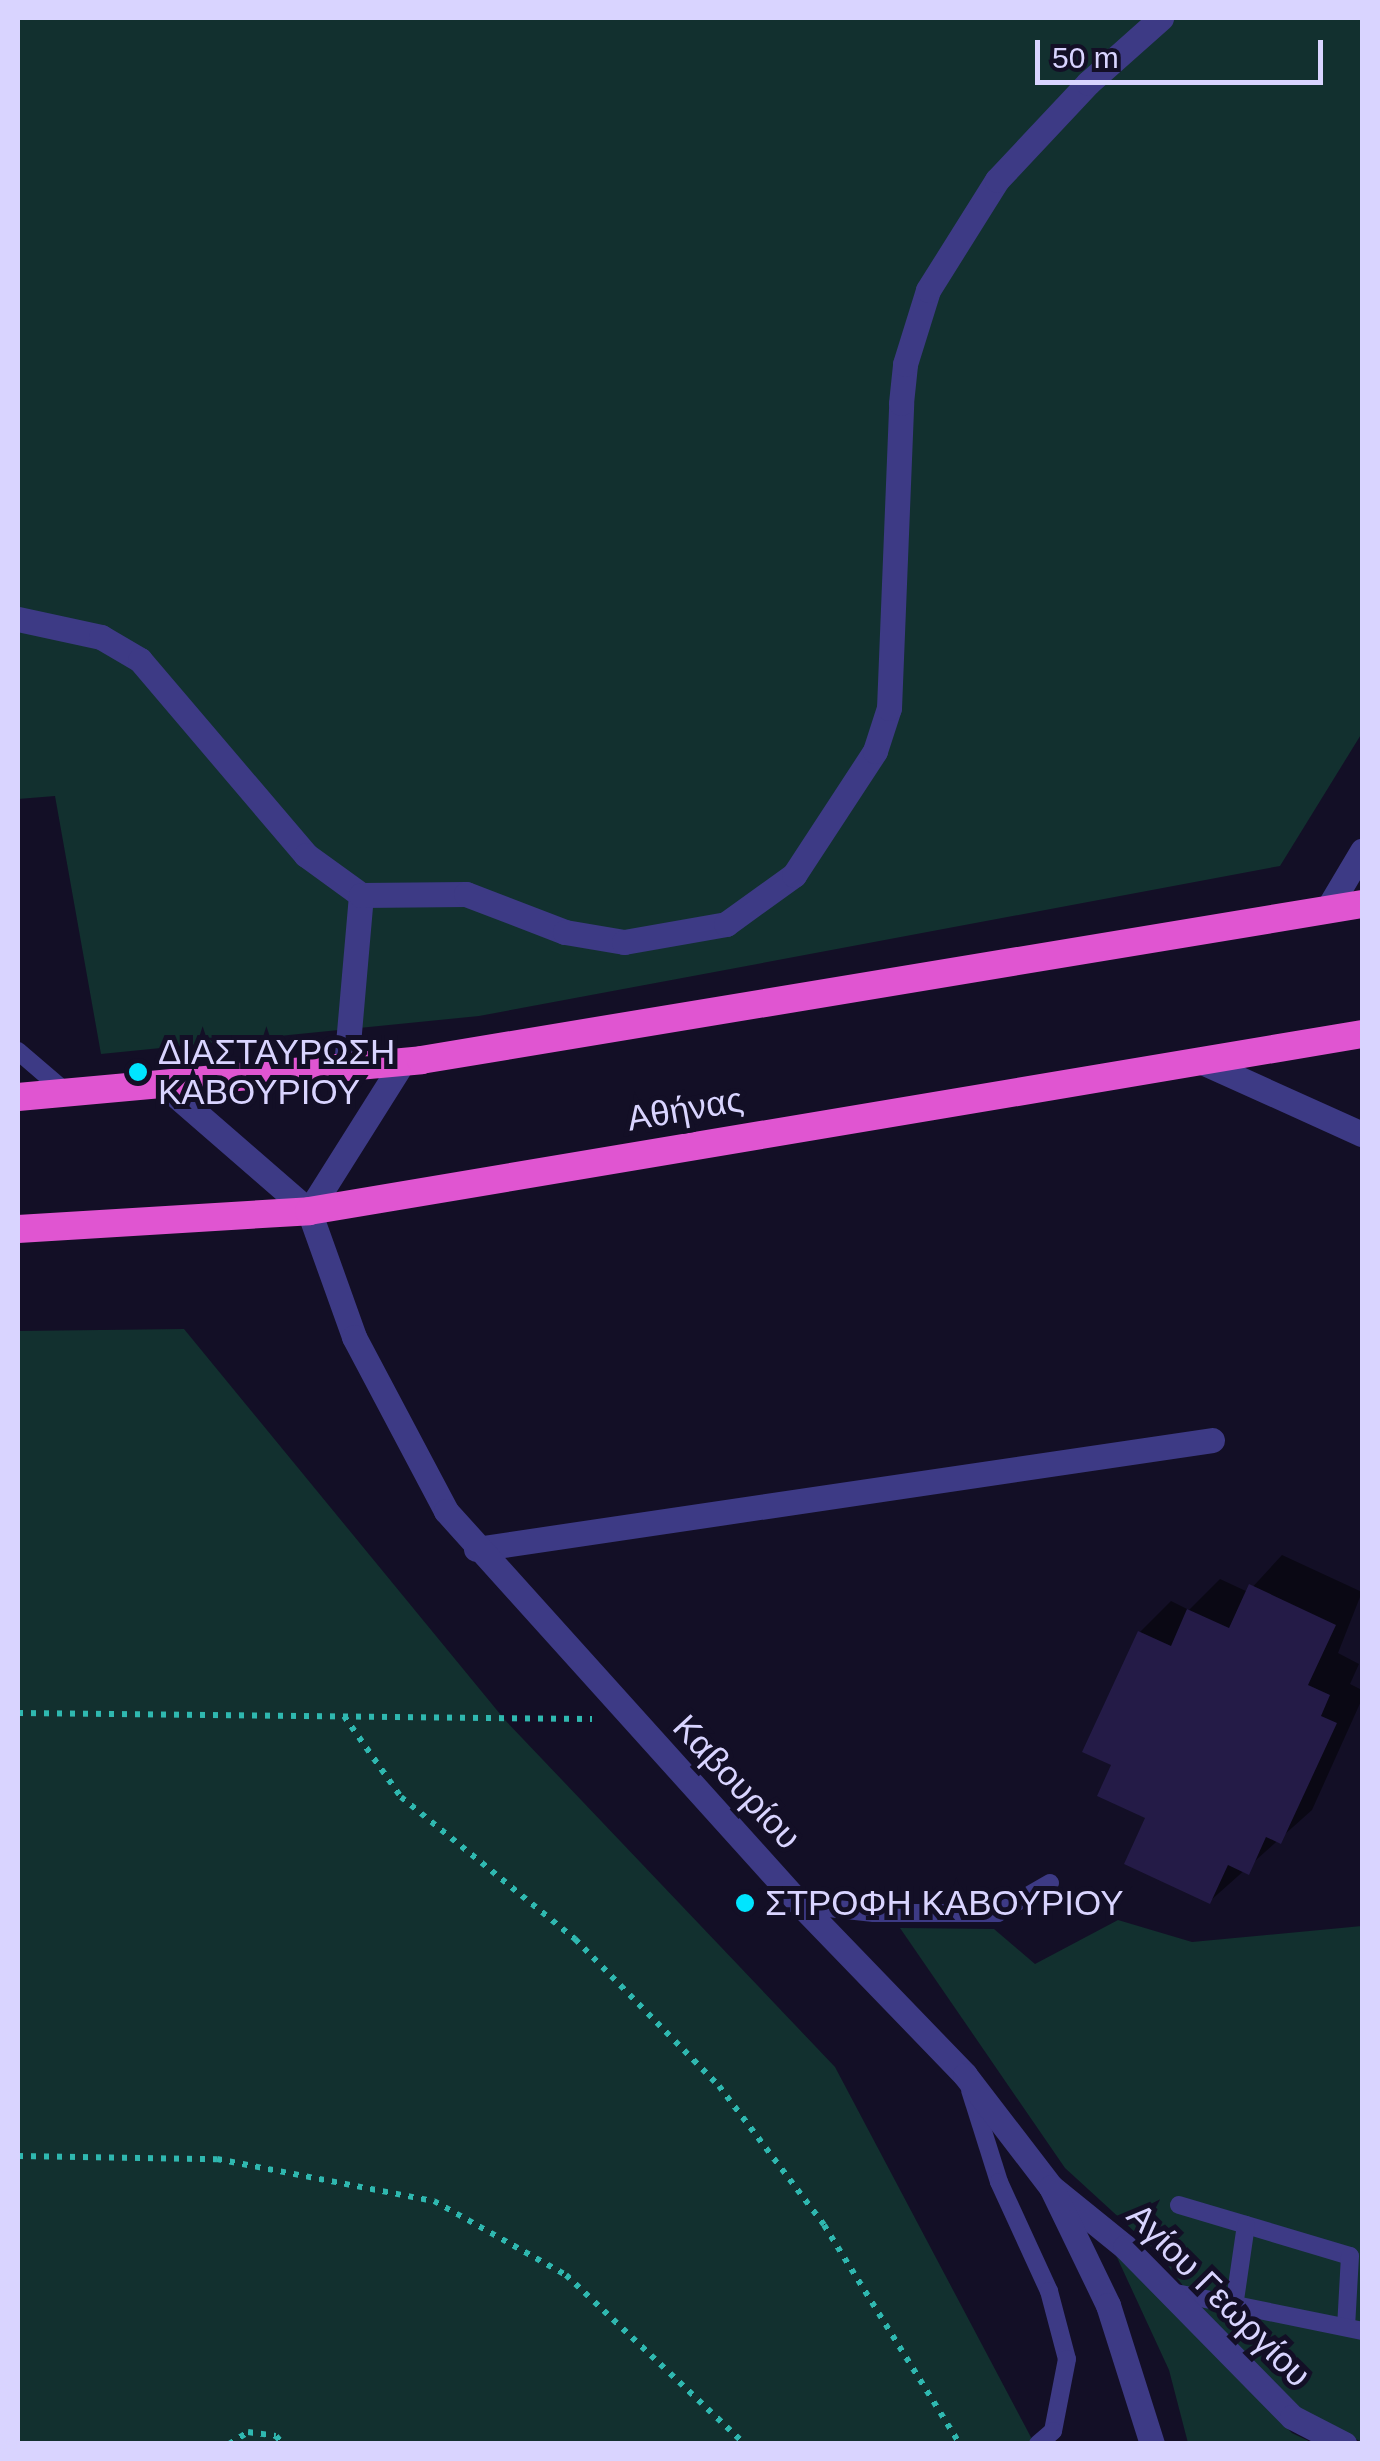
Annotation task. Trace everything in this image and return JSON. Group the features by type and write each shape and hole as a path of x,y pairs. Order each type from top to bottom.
{"highway":[{"path":"18,1096 165,1086 402,1062 1362,904"},
{"name":"Αθήνας","path":"18,1229 308,1210 1362,1034"}],"street":[{"path":"18,619 101,637 140,660 306,854 361,895 466,894 564,932 624,942 726,924 794,875 875,751 889,708 905,364 928,290 997,180 1088,83 1161,18"},
{"path":"1327,910 1362,851"},
{"path":"346,1068 361,895"},
{"path":"1200,1061 1362,1134"},
{"path":"165,1086 308,1210 402,1062"},
{"name":"Καβουρίου","path":"308,1210 354,1337 430,1483 476,1549 801,1906 965,2075 1051,2187 1108,2305 1152,2444"},
{"path":"476,1549 1212,1440"},
{"name":"Αγίου Γεωργίου","path":"1051,2187 1170,2292 1292,2417 1344,2444"}],"lane":[{"path":"18,1050 67,1093"},
{"path":"801,1906 874,1914 998,1913 1050,1883"},
{"path":"965,2075 999,2182 1048,2291 1067,2360 1053,2430 1038,2444"},
{"path":"1170,2292 1354,2329 1350,2256 1179,2204"},
{"path":"1234,2306 1246,2225"}],"path":[{"path":"18,1713 633,1720"},
{"path":"344,1716 401,1797 574,1939 718,2086 824,2226 910,2354 960,2444"},
{"path":"18,2156 218,2158 434,2201 566,2275 745,2444"},
{"path":"229,2444 248,2432 276,2436 283,2444"}],"green space":[{"path":"18,18 1362,18 1362,733 1280,866 479,1016 101,1054 55,796 18,799"},
{"path":"184,1329 505,1720 835,2067 1034,2443 18,2443 18,1331"},
{"path":"1118,1920 1192,1942 1362,1926 1362,2442 1301,2412 1225,2342 1160,2255 1065,2168 900,1928 994,1929 1035,1964"},
{"path":"1115,2253 1292,2433 1313,2443 1188,2443 1169,2370"}],"building":[{"path":"1249,1584 1336,1625 1308,1685 1330,1695 1321,1716 1337,1723 1281,1844 1266,1837 1249,1875 1228,1865 1210,1904 1124,1864 1145,1818 1097,1796 1111,1765 1082,1752 1138,1631 1171,1646 1187,1609 1229,1628"}],"place":[{"name":"ΔΙΑΣΤΑΥΡΩΣΗ ΚΑΒΟΥΡΙΟΥ","path":"138,1072"},
{"name":"ΣΤΡΟΦΗ ΚΑΒΟΥΡΙΟΥ","path":"745,1903"}]}
